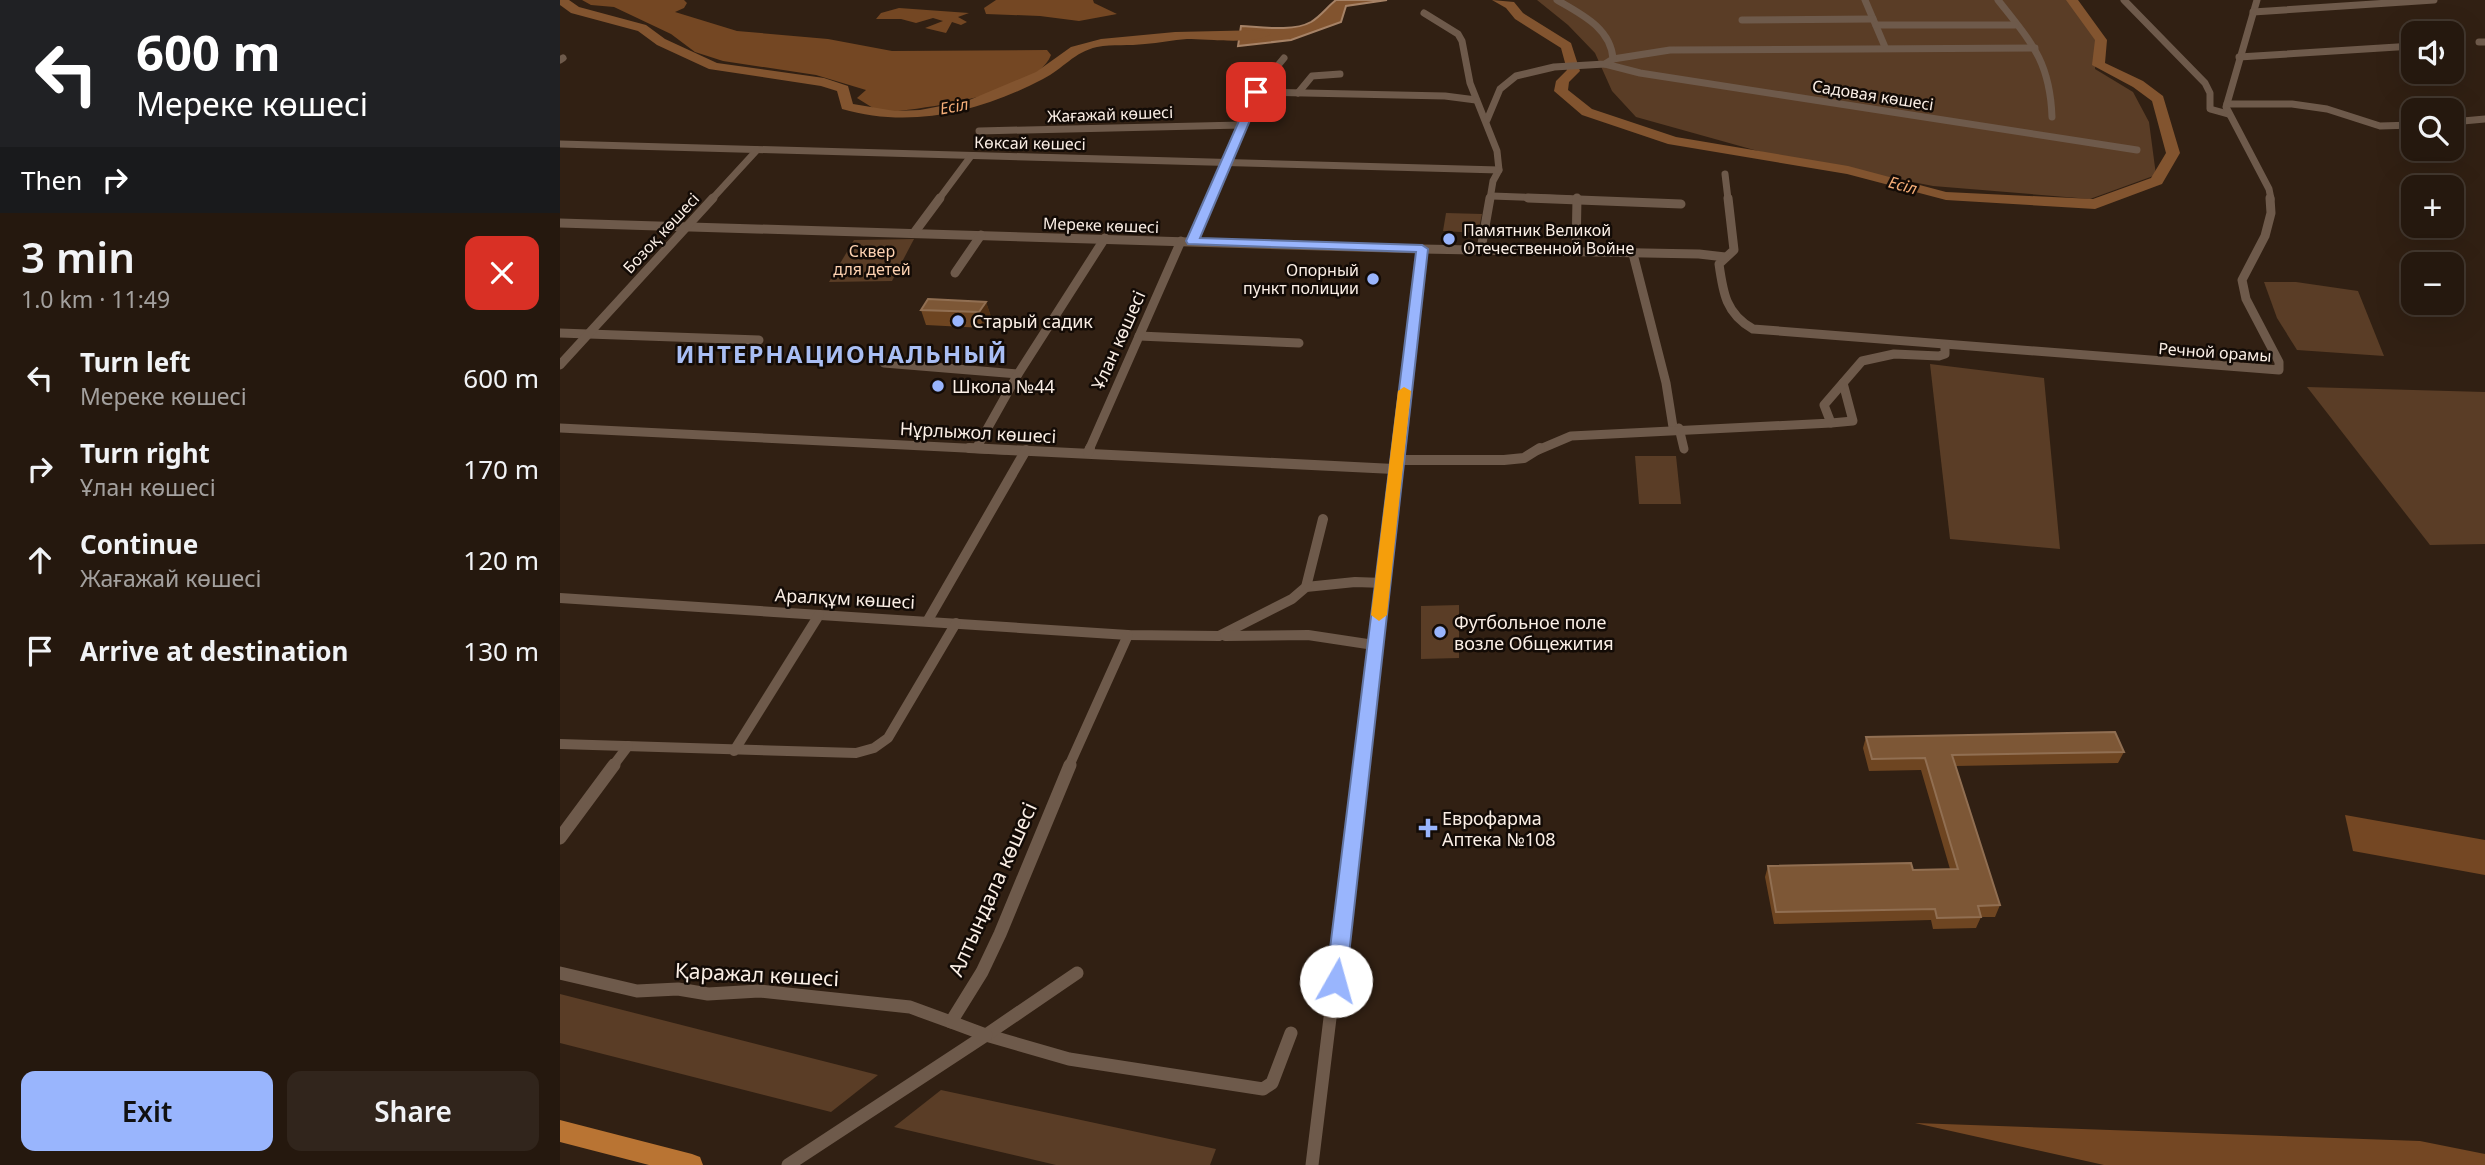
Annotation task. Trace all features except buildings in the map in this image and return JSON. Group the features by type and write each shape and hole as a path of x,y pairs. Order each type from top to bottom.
{"main road":[{"path":"560,1131 692,1165"}],"street":[{"path":"1557,0 1602,31 1609,40 1613,59"},
{"path":"1865,0 1885,47"},
{"path":"1998,0 2035,48 2051,86 2052,117"},
{"path":"2124,0 2138,11 2205,83 2210,93 2210,109 2292,104 2327,109 2380,126 2401,125"},
{"path":"2227,109 2239,57 2257,0"},
{"path":"2253,12 2434,0"},
{"path":"1424,13 1458,34 1462,41 1466,67 1476,100 1487,120 1497,150 1499,170 1493,181 1481,249"},
{"path":"1742,20 2015,25"},
{"path":"2239,57 2401,47"},
{"path":"1487,120 1499,91 1508,80 1521,74 1605,64 1613,59 1670,50 2035,48"},
{"path":"1192,241 1256,92 1284,58"},
{"name":"Садовая көшесі","path":"1605,64 1653,75 2137,150"},
{"path":"1298,93 1312,76 1340,74"},
{"path":"1256,92 1445,96 1476,100"},
{"name":"Речной орамы","path":"1725,257 1719,264 1725,302 1733,316 1753,329 2279,370 2279,362 2246,299 2242,280 2255,259 2273,203 2269,189 2227,109"},
{"path":"2464,121 2485,119"},
{"name":"Жағажай көшесі","path":"979,131 1241,125"},
{"name":"Көксай көшесі","path":"560,144 1499,170"},
{"name":"Бозоқ көшесі","path":"560,365 757,150"},
{"path":"915,233 971,156"},
{"path":"1725,174 1734,250 1725,257"},
{"path":"1492,196 1577,197 1681,204"},
{"path":"1576,251 1577,197"},
{"name":"Мереке көшесі","path":"560,223 1422,249 1699,254 1725,257"},
{"path":"955,272 981,235"},
{"path":"977,447 1018,374 1105,239"},
{"name":"Ұлан көшесі","path":"1088,453 1181,241"},
{"path":"1312,1165 1331,1030 1422,249"},
{"path":"1633,254 1676,428 1684,449"},
{"path":"560,333 759,340"},
{"path":"1139,336 1299,343"},
{"path":"1843,383 1853,421 1831,424 1824,405 1843,383 1852,375 1855,367 1866,359 1885,355 1939,356 1945,354 1945,346"},
{"path":"884,363 1018,374"},
{"name":"Нұрлыжол көшесі","path":"560,428 1395,465 1524,458 1549,443 1571,436 1676,428 1831,424"},
{"path":"928,620 1026,450"},
{"path":"1306,587 1323,519"},
{"path":"1219,636 1292,599 1306,587 1355,582 1384,583"},
{"name":"Аралқұм көшесі","path":"560,598 1128,635 1308,635 1374,645"},
{"path":"734,751 819,615"},
{"path":"560,744 856,753 874,748 888,738 956,623"},
{"name":"Алтындала көшесі","path":"951,1023 982,972 1000,934 1043,824 1128,635"},
{"path":"560,838 628,746"},
{"name":"Қаражал көшесі","path":"560,973 637,991 678,989 708,994 759,991 910,1007 951,1023"},
{"path":"788,1165 1077,973"},
{"path":"951,1023 1069,1059 1263,1089 1272,1083 1291,1033"}],"green space":[{"path":"1537,0 2074,0 2099,38 2095,69 2133,92 2149,122 2156,175 2090,199 1933,186 1765,153 1636,117 1612,91 1595,53 1568,25"},
{"path":"1446,213 1482,214 1478,233 1443,231"},
{"name":"Сквер для детей","path":"914,239 892,281 829,282 854,240"},
{"path":"2264,282 2296,282 2358,291 2384,356 2297,350 2277,318"},
{"path":"1930,364 2044,378 2060,549 1950,539"},
{"path":"2307,387 2485,392 2485,544 2430,545"},
{"path":"1635,456 1676,456 1681,504 1639,504"},
{"name":"Футбольное поле возле Общежития","path":"1459,605 1459,658 1421,659 1421,606"},
{"path":"560,994 878,1075 831,1112 560,1043"},
{"path":"941,1090 1216,1149 1210,1165 1056,1165 894,1127"}],"shaded area":[{"path":"582,0 684,0 687,3 684,8 675,12 737,31 828,39 892,51 1047,50 1051,55 1041,69 1023,81 1000,90 948,104 881,113 857,98 866,90 816,75 723,61 695,52 671,34 614,7 591,5"},
{"path":"996,0 1093,0 1117,14 1079,21 986,14 984,8"},
{"path":"1336,0 1387,0 1346,6 1341,22 1291,40 1238,46 1241,26 1277,28 1304,25 1315,20"},
{"path":"899,8 969,13 958,17 967,22 961,25 952,22 946,33 925,28 943,21 933,18 916,23 901,19 876,19 881,13"},
{"path":"2345,815 2485,840 2485,875 2353,851"},
{"path":"1915,1123 2420,1141 2485,1154 2485,1165 2104,1165"}],"waterway":[{"name":"Есіл","path":"561,0 575,10 642,28 661,42 714,66 824,82 843,89 847,106 870,113 895,115 946,110 997,95 1041,75 1071,52 1114,40 1143,41 1175,36 1265,34"},
{"name":"Есіл","path":"1498,0 1510,5 1519,16 1567,46 1574,71 1563,81 1561,91 1587,112 1673,141 1848,170 1946,196 2095,204 2157,181 2173,153 2158,99 2138,84 2098,65 2101,40 2072,0"}],"slow traffic":[{"path":"1379,615 1404,391"}],"place":[{"name":"Памятник Великой Отечественной Войне","path":"1449,239"},
{"name":"Опорный пункт полиции","path":"1373,279"},
{"name":"Старый садик","path":"958,321"},
{"name":"Школа №44","path":"938,386"},
{"name":"Футбольное поле возле Общежития","path":"1440,632"},
{"name":"Еврофарма Аптека №108","path":"1428,828"}],"district":[{"name":"ИНТЕРНАЦИОНАЛЬНЫЙ","path":"842,353"}],"route":[{"path":"1256,92 1192,241 1422,249 1394,469 1384,583 1374,645 1336,981"}]}
